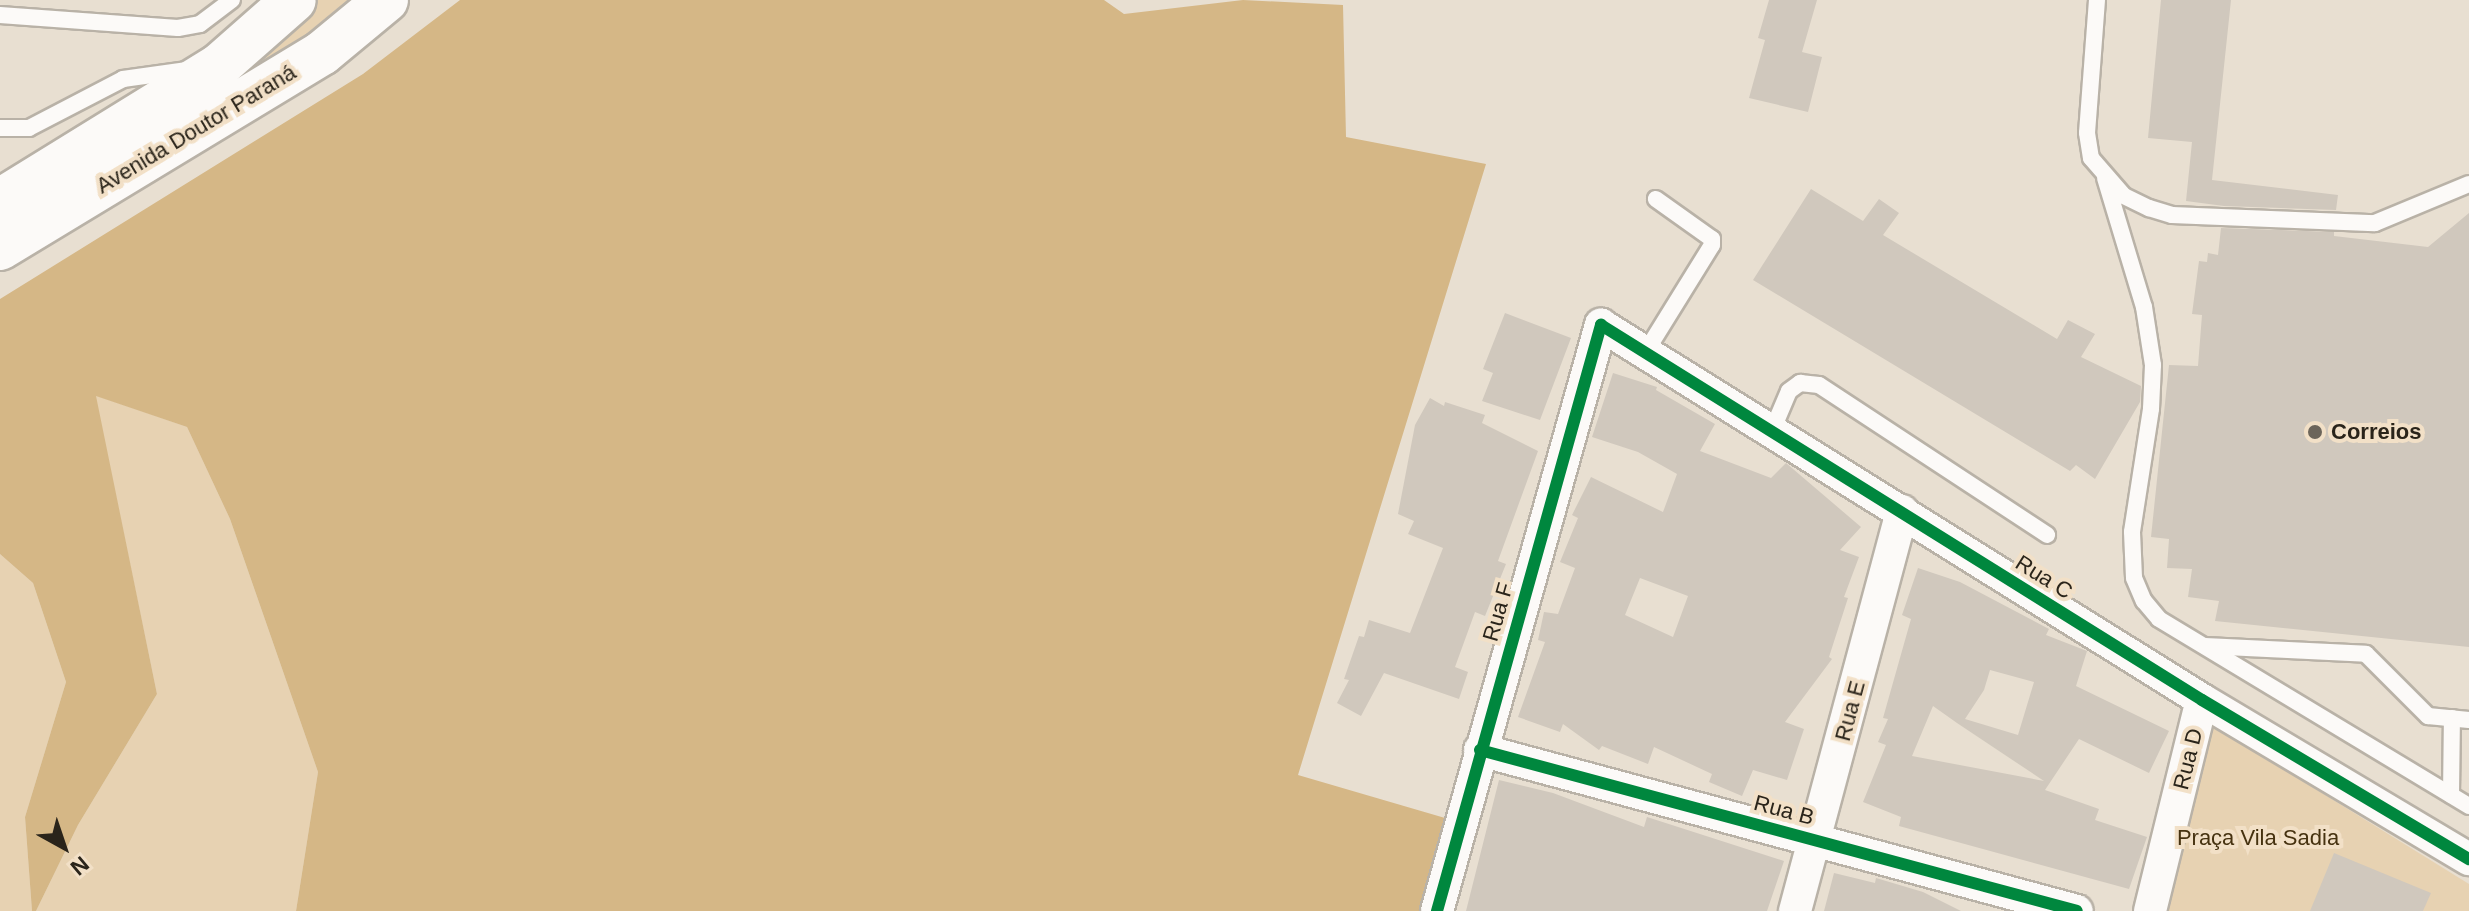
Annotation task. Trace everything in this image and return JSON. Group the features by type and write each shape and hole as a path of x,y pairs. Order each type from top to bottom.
{"main road":[{"name":"Avenida Doutor Paraná","path":"0,201 220,65 294,0"},
{"name":"Avenida Doutor Paraná","path":"0,248 322,53 386,0"}],"street":[{"name":"Rua C","path":"1601,325 2202,700 2469,859"},
{"name":"Rua F","path":"1437,911 1601,325"},
{"name":"Rua E","path":"1795,911 1902,511"},
{"name":"Rua D","path":"2150,911 2202,700"},
{"name":"Rua B","path":"1480,750 2077,911"}],"lane":[{"path":"0,15 178,28 200,24 232,0"},
{"path":"2097,0 2087,133 2091,158 2105,178 2124,196 2172,215 2375,223 2469,184"},
{"path":"0,128 29,128 123,79 220,65"},
{"path":"2105,178 2144,307 2153,365 2151,409 2132,532 2134,578 2144,601 2159,619 2469,806"},
{"path":"1645,353 1712,245 1712,239 1656,199"},
{"path":"1772,431 1789,391 1800,383 1819,385 2047,535"},
{"path":"2204,646 2366,654 2428,716 2460,719 2451,795"}],"green space":[{"path":"318,0 357,0 281,54 235,80 285,39"},
{"path":"95,395 187,427 230,519 318,772 296,911 36,911 78,825 157,694"},
{"path":"0,554 33,583 66,682 25,817 32,911 0,911"},
{"name":"Praça Vila Sadia","path":"2212,725 2469,884 2469,911 2164,911"}],"shaded area":[{"path":"460,0 1104,0 1124,14 1243,0 1343,5 1346,137 1486,164 1298,775 1445,818 1421,911 296,911 318,772 230,519 187,427 96,396 157,694 78,825 36,911 32,911 25,817 66,682 33,583 0,554 0,299 363,74"}],"building":[{"path":"1769,0 1817,0 1802,52 1822,57 1808,112 1749,98 1765,40 1758,38"},
{"path":"2161,0 2231,0 2212,180 2338,195 2336,210 2224,206 2186,201 2192,142 2148,138"},
{"path":"1811,189 1863,221 1879,199 1899,213 1883,235 2057,339 2068,320 2095,334 2081,357 2141,386 2140,402 2095,479 2076,465 2070,471 1753,280"},
{"name":"Correios","path":"2469,213 2469,647 2215,621 2219,601 2188,597 2192,569 2167,568 2169,539 2151,537 2169,365 2198,366 2202,315 2192,314 2199,261 2207,262 2208,253 2218,255 2221,228 2334,232 2334,236 2428,247"},
{"path":"1505,313 1571,338 1540,420 1482,401 1493,373 1483,369"},
{"path":"1613,373 1657,387 1656,390 1715,424 1700,451 1771,478 1786,463 1861,527 1840,550 1859,557 1844,597 1848,598 1829,657 1832,659 1785,722 1804,729 1787,780 1753,770 1742,796 1709,782 1712,774 1654,747 1648,764 1602,746 1599,750 1563,724 1560,732 1518,717 1545,642 1538,640 1544,612 1558,614 1575,568 1560,562 1578,518 1572,515 1591,477 1663,512 1677,474 1638,452 1592,437","holes":["1640,578 1688,596 1673,637 1625,615"]},
{"path":"1430,398 1444,406 1445,402 1485,415 1482,423 1538,451 1498,561 1506,564 1485,616 1475,612 1455,667 1468,672 1459,699 1384,673 1361,716 1337,703 1349,680 1344,679 1359,636 1364,637 1369,620 1410,633 1443,548 1408,534 1414,521 1398,514 1415,425"},
{"path":"1918,568 1960,582 2049,629 2046,635 2087,651 2076,686 2169,731 2149,773 2079,739 2045,790 2099,809 2095,820 2147,837 2129,889 1899,826 1901,817 1863,802 1886,745 1878,742 1888,719 1883,718 1911,619 1902,615","holes":["1990,670 2034,682 2018,735 1965,719 1984,690","1933,706 1957,723 2044,781 1912,756"]},
{"path":"1499,780 1553,793 1644,827 1647,817 1784,861 1767,911 1466,911"},
{"path":"2334,853 2431,893 2423,911 2310,911"},
{"path":"1834,873 1875,883 1876,878 1923,892 1961,911 1824,911"}],"cycle path":[{"path":"1437,911 1601,325 2202,700 2469,859"},
{"path":"1480,750 2077,911"}],"place":[{"name":"Correios","path":"2315,432"}]}
